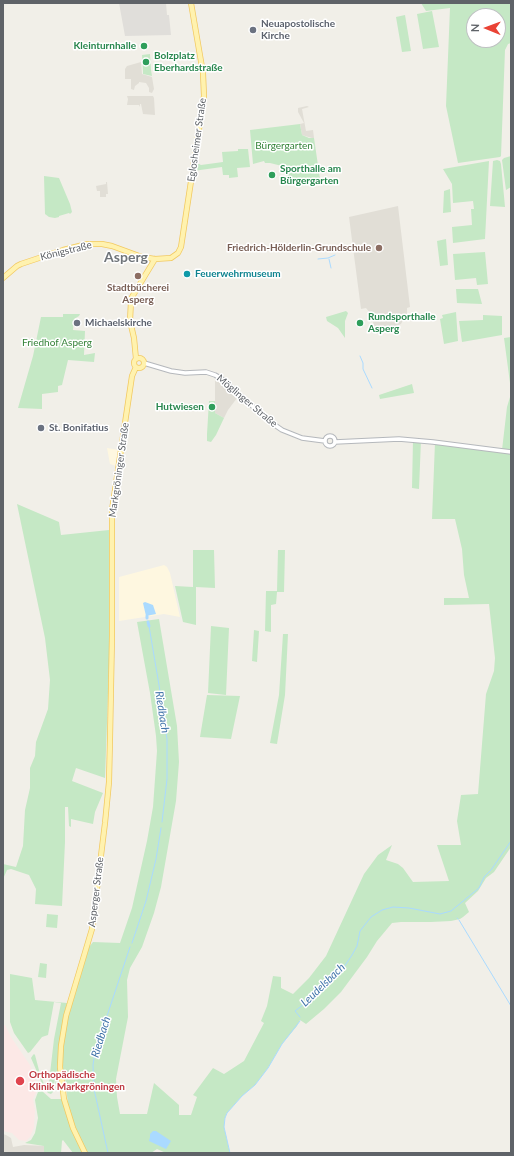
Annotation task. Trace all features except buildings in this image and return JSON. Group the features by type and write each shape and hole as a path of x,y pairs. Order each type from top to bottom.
{"main road":[{"name":"Eglosheimer Straße","path":"178,253 182,241 204,96 203,73 191,3"},
{"name":"Königstraße","path":"3,278 17,266 57,252 87,244 112,246 137,255 155,259 171,258 178,253"},
{"path":"136,359 141,359 144,363 141,368 136,367 134,363 136,359 134,338 130,321 130,302 155,259"},
{"name":"Markgröninger Straße","path":"112,623 112,510 132,376 136,367"},
{"name":"Asperger Straße","path":"85,1153 73,1128 64,1100 60,1057 62,1034 66,1016 92,929 100,864 108,782 112,623"}],"street":[{"name":"Möglinger Straße","path":"144,363 171,371 185,373 206,372 215,375 222,379 269,421 282,430 302,438 318,442 325,441"},
{"path":"335,442 333,437 326,437 326,444 330,446 335,442 399,439 511,452"}],"shaded area":[{"path":"119,3 166,3 171,35 125,36"},
{"path":"141,62 142,74 152,77 154,89 152,93 149,92 149,88 146,83 139,82 135,86 134,90 131,89 131,79 125,79 125,69 127,66"},
{"path":"127,96 153,96 155,115 143,114 141,104 140,107 139,105 127,105"},
{"path":"309,107 302,109 306,131 313,130 314,138 302,135 300,124 304,123 298,112 298,108"},
{"path":"106,182 108,194 106,194 106,197 100,197 100,191 97,191 96,186 106,184"},
{"path":"398,206 410,307 407,308 407,317 404,318 401,324 377,334 370,313 366,308 361,309 349,217"},
{"path":"215,379 237,398 224,418 215,413"},
{"path":"107,448 119,450 116,466 110,464"},
{"path":"164,565 170,573 180,617 164,614 119,621 119,577"},
{"name":"Orthopädische Klinik Markgröningen","path":"3,1025 5,1025 11,1037 30,1065 38,1088 33,1099 35,1111 34,1128 30,1137 26,1141 19,1140 12,1133 3,1131"},
{"path":"3,1134 11,1138 13,1147 24,1145 45,1146 44,1153 3,1153"}],"green space":[{"path":"421,3 511,3 511,43 508,44 506,48 505,50 500,157 458,163 446,106 450,8 426,11"},
{"path":"432,11 439,47 423,49 417,14"},
{"path":"405,15 411,51 402,52 396,17"},
{"name":"Bolzplatz Eberhardstraße","path":"150,54 152,76 143,74 142,55"},
{"name":"Bürgergarten","path":"300,124 302,135 309,138 314,138 320,179 287,184 286,167 265,163 264,161 253,164 250,130"},
{"path":"238,149 248,149 250,167 237,168 238,177 229,178 229,175 223,175 222,167 193,171 194,166 199,164 223,162 222,152 238,151"},
{"path":"511,156 511,187 506,190 502,160"},
{"path":"489,161 485,239 453,243 452,227 472,225 471,209 474,209 473,201 453,203 452,184 443,169"},
{"path":"493,161 500,161 501,164 505,207 490,206"},
{"path":"44,176 59,178 70,204 72,212 70,214 69,213 55,218 49,217 45,214"},
{"path":"450,189 451,212 443,213 444,191"},
{"path":"446,239 448,265 440,266 437,241"},
{"path":"485,252 488,284 477,285 476,278 455,280 453,254"},
{"path":"456,289 478,289 482,304 457,303"},
{"path":"346,311 348,313 345,321 345,338 338,328 327,321 326,317"},
{"path":"456,312 458,341 444,344 440,319 443,318 442,315"},
{"name":"Friedhof Asperg","path":"63,314 80,314 74,319 73,330 85,331 84,355 95,353 94,362 68,360 62,385 58,386 58,392 42,394 42,409 18,408 33,356 41,317 63,317"},
{"path":"483,315 502,316 502,335 462,342 459,321 483,320"},
{"path":"511,337 511,847 494,872 486,878 478,891 465,903 469,912 463,917 451,921 392,923 377,941 341,992 306,1024 300,1020 255,1085 242,1096 227,1113 224,1127 230,1153 166,1153 157,1149 151,1153 87,1153 74,1126 67,1104 65,1078 62,1071 62,1045 68,1017 89,947 93,942 120,943 132,908 147,841 153,807 157,751 150,693 137,622 159,619 177,726 179,762 176,801 161,887 142,947 130,968 127,980 128,1017 116,1079 117,1097 120,1114 147,1114 154,1083 179,1105 179,1115 191,1115 197,1097 193,1095 213,1068 224,1074 244,1061 264,1023 261,1021 267,1006 273,976 281,977 281,988 293,994 309,978 326,956 364,874 378,855 392,845 386,860 398,864 403,868 413,882 449,881 437,845 461,845 457,821 461,795 478,794 486,694 494,671 495,658 489,604 444,605 444,598 469,598 464,575 462,549 455,519 432,519 435,442 502,450 507,407 510,397 510,383 504,338"},
{"path":"412,384 414,393 380,399 379,395"},
{"name":"Hutwiesen","path":"209,401 215,401 215,413 224,418 211,442 207,441"},
{"path":"413,440 421,440 419,489 412,488"},
{"path":"17,504 59,522 61,535 109,530 109,665 105,778 76,768 72,781 103,793 95,812 93,824 71,819 71,827 69,826 68,807 65,807 62,906 35,904 36,889 29,875 11,869 7,870 3,879 3,864 16,867 23,846 25,810 30,788 30,768 35,756 36,742 48,709 50,680 45,638"},
{"path":"193,550 214,550 215,588 196,587 196,625 183,622 175,586 193,587"},
{"path":"278,550 285,550 284,592 277,592 276,604 271,605 271,632 265,631 266,591 277,591"},
{"path":"211,626 229,628 226,695 208,693"},
{"path":"254,630 259,631 257,662 252,661"},
{"path":"283,634 288,634 285,695 277,744 270,743 279,695"},
{"path":"207,695 240,696 231,739 200,737"},
{"path":"47,914 58,915 57,928 46,927"},
{"path":"40,963 47,964 46,978 38,977"},
{"path":"10,974 32,978 35,1000 67,1003 64,1017 73,987 58,1057 58,1090 56,1091 55,1077 53,1092 51,1094 44,1088 31,1058 34,1054 35,1055 44,1084 49,1082 54,1039 61,1003 54,1002 48,1035 42,1037 28,1053 14,1033 10,1022"},
{"path":"42,1091 51,1099 64,1099 85,1153 73,1153 63,1140 61,1153 44,1153 44,1146 25,1143 31,1140 35,1133 38,1118 35,1100 38,1092"}],"water":[{"path":"145,602 153,605 156,614 146,616 143,603"},
{"path":"153,1131 156,1131 171,1141 166,1149 149,1141 150,1134"}],"waterway":[{"path":"318,259 328,258 335,255"},
{"path":"329,259 331,268"},
{"path":"360,356 363,363 363,369 372,388"},
{"name":"Riedbach","path":"148,622 149,626"},
{"name":"Riedbach","path":"149,626 167,739 167,779 162,822"},
{"name":"Riedbach","path":"132,943 146,901 156,859 161,828"},
{"name":"Leudelsbach","path":"300,1017 295,1011 312,998 344,967 357,946 360,931 371,917 382,910 393,907 409,908 440,914 451,911 479,888 484,877 491,870 511,841"},
{"path":"459,920 511,1006"},
{"name":"Riedbach","path":"108,1153 94,1089 93,1065 95,1052 130,947"},
{"name":"Leudelsbach","path":"230,1153 224,1127 227,1113 242,1096 255,1085 268,1068 282,1044 300,1021"}],"place":[{"name":"Neuapostolische Kirche","path":"253,30"},
{"name":"Kleinturnhalle","path":"144,46"},
{"name":"Bolzplatz Eberhardstraße","path":"146,62"},
{"name":"Sporthalle am Bürgergarten","path":"272,175"},
{"name":"Friedrich-Hölderlin-Grundschule","path":"379,248"},
{"name":"Feuerwehrmuseum","path":"187,274"},
{"name":"Stadtbücherei Asperg","path":"138,276"},
{"name":"Michaelskirche","path":"77,323"},
{"name":"Rundsporthalle Asperg","path":"360,323"},
{"name":"Hutwiesen","path":"212,407"},
{"name":"St. Bonifatius","path":"41,428"},
{"name":"Orthopädische Klinik Markgröningen","path":"20,1081"}],"district":[{"name":"Asperg","path":"126,257"}]}
